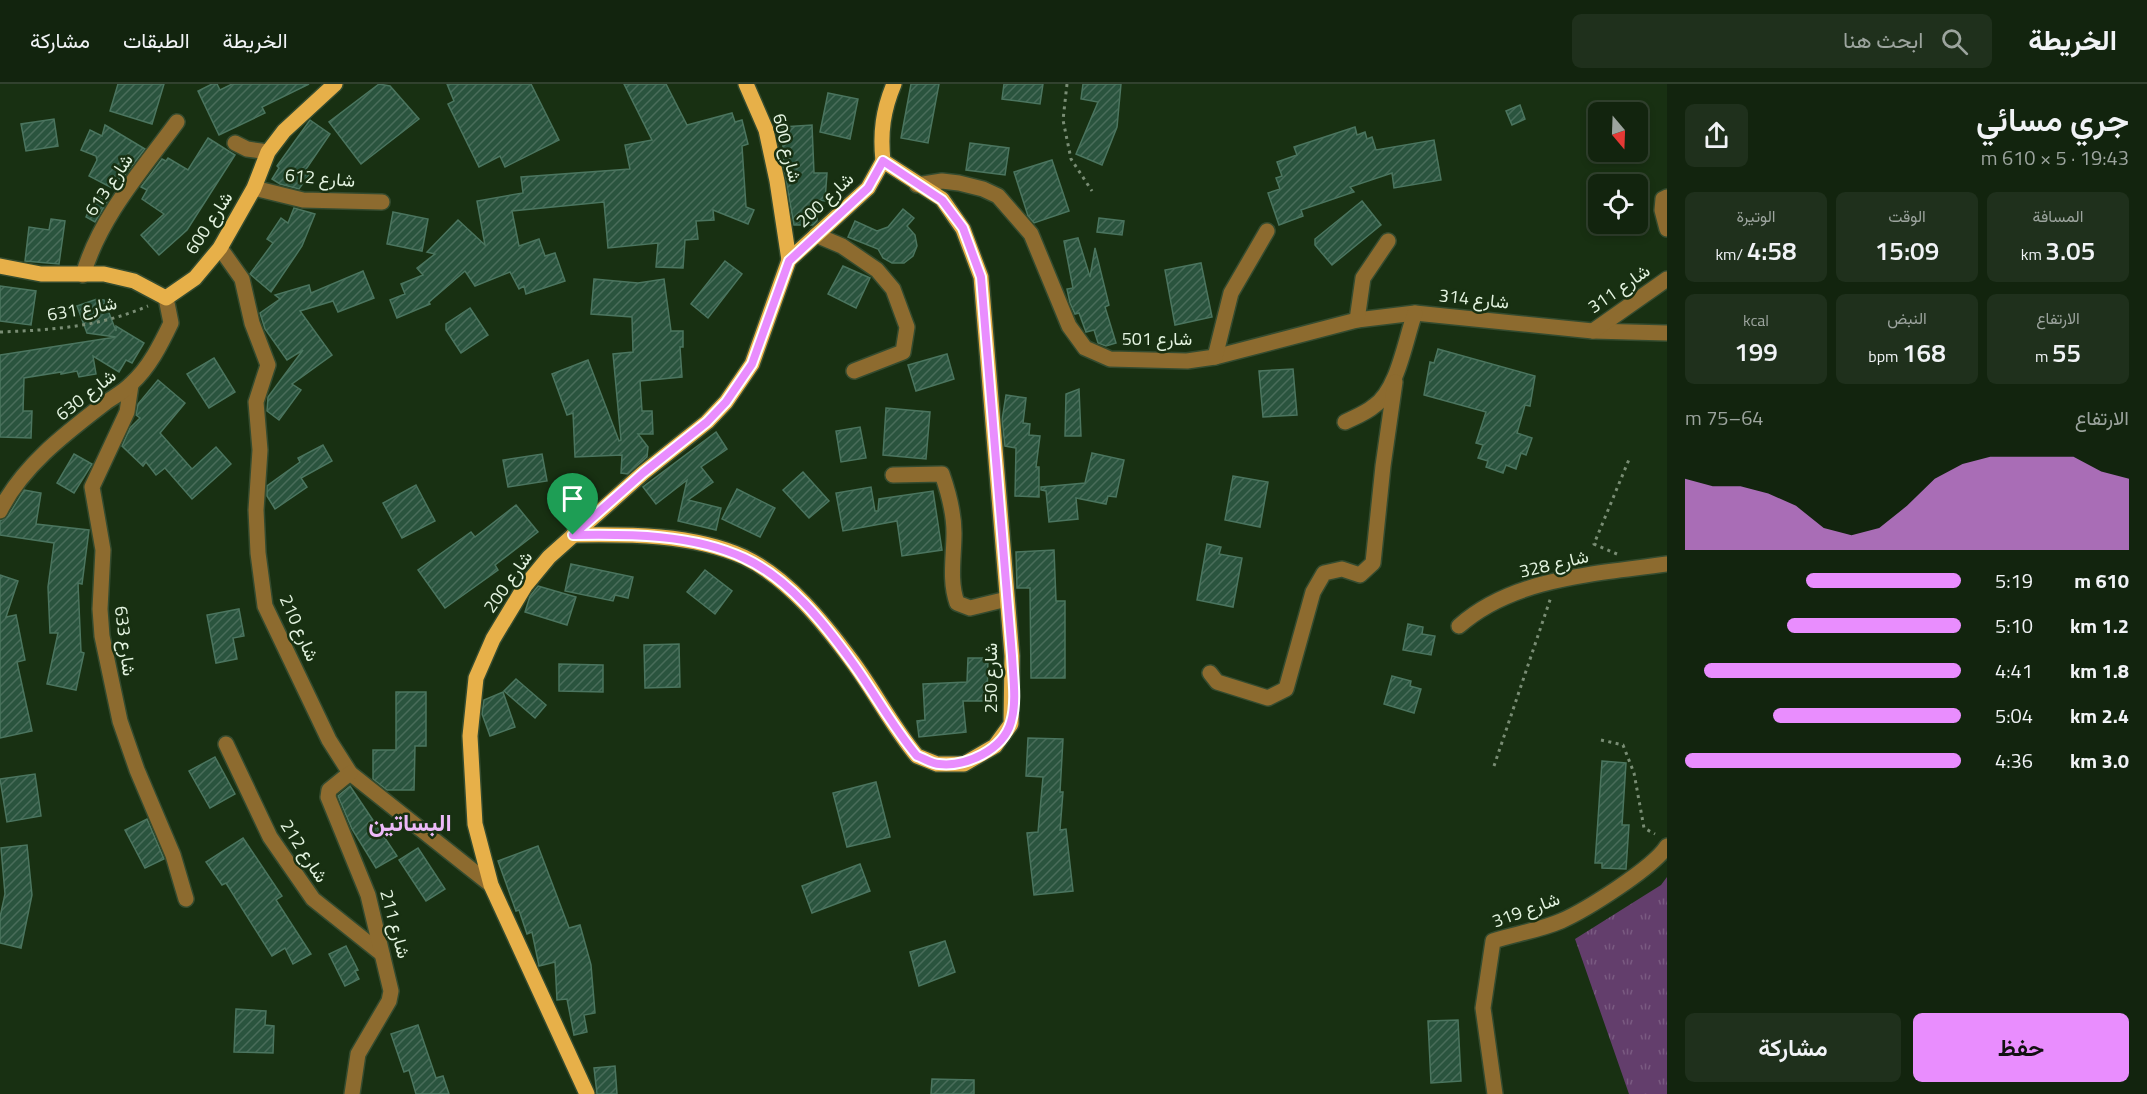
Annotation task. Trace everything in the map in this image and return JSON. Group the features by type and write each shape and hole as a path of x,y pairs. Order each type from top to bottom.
{"main road":[{"name":"شارع 600","path":"166,298 195,278 220,248 254,189 268,152 284,131 335,84"},
{"name":"شارع 600","path":"746,84 766,130 777,181 789,261"},
{"path":"883,161 880,136 887,102 894,84"},
{"name":"شارع 200","path":"587,1094 491,885 473,808 470,736 476,678 493,639 525,586 573,535 643,473 707,422 726,402 752,364 789,261 868,188 883,161"},
{"name":"شارع 250","path":"573,535 663,538 730,552 758,566 793,593 828,631 917,756 937,764 964,764 995,746 1011,724 1012,656 981,277 963,228 942,200 883,161"},
{"path":"0,266 41,274 104,274 134,281 166,298"}],"street":[{"name":"شارع 613","path":"83,275 91,250 113,210 177,122"},
{"path":"235,143 247,150 268,152"},
{"name":"شارع 501","path":"917,185 942,181 959,183 984,189 998,196 1031,234 1069,326 1085,348 1110,359 1187,361 1215,357 1357,320 1415,313"},
{"name":"شارع 612","path":"254,189 303,200 382,202"},
{"path":"1667,197 1663,199 1662,210 1667,229"},
{"path":"1215,357 1231,293 1267,231"},
{"path":"816,235 842,246 877,270 893,289 907,327 903,352 854,371"},
{"path":"1357,320 1363,278 1388,241"},
{"name":"شارع 210","path":"220,248 242,279 252,323 268,365 256,402 260,450 256,510 263,596 274,628 329,740 350,773 491,885"},
{"name":"شارع 311","path":"1593,331 1667,279"},
{"name":"شارع 630","path":"0,511 14,485 31,467 64,437 131,385 154,356 171,323 166,298"},
{"name":"شارع 314","path":"1345,422 1376,406 1395,382 1400,355 1415,313 1593,331 1667,333"},
{"path":"1209,674 1217,682 1268,698 1286,689 1313,592 1324,573 1342,569 1360,575 1373,563 1395,382"},
{"name":"شارع 633","path":"131,385 127,412 92,487 103,550 100,609 102,636 120,721 137,770 173,855 186,899"},
{"path":"893,475 942,474 952,500 954,532 952,588 957,603 970,608 1007,599"},
{"name":"شارع 328","path":"1459,626 1475,612 1507,597 1574,577 1667,564"},
{"name":"شارع 212","path":"226,744 270,837 313,899 382,954"},
{"name":"شارع 211","path":"350,773 329,790 328,797 368,895 391,991 389,1001 358,1054 352,1094"},
{"name":"شارع 319","path":"1495,1094 1483,1008 1493,941 1561,921 1625,882 1664,851"}],"path":[{"path":"1067,84 1063,120 1071,159 1092,191"},
{"name":"شارع 631","path":"0,332 51,330 93,325 124,316 166,298"},
{"path":"1630,457 1594,544 1646,567"},
{"path":"1494,766 1553,591 1574,577"},
{"path":"1601,740 1623,745 1634,773 1644,828 1655,834 1664,851"}],"green space":[{"path":"1667,877 1667,1094 1629,1094 1575,939 1661,885"}],"building":[{"path":"118,84 164,84 152,124 110,111"},
{"path":"217,84 220,90 232,84 309,84 262,107 265,113 219,135 198,91"},
{"path":"379,84 390,86 419,119 361,164 329,122"},
{"path":"447,84 531,84 559,140 505,167 500,156 479,167 448,104 454,101"},
{"path":"624,84 666,84 687,125 732,113 735,122 742,120 748,144 742,146 746,207 754,210 748,224 713,210 714,220 696,221 698,239 685,240 683,268 656,267 658,243 608,248 604,202 512,211 519,246 539,239 545,256 555,253 565,281 526,294 524,286 519,289 510,272 475,286 465,271 429,302 430,304 397,318 390,300 405,294 401,284 423,275 417,268 435,254 427,252 458,220 485,245 477,201 523,193 521,177 630,169 625,145 652,140"},
{"path":"911,84 939,84 928,143 901,138"},
{"path":"1004,84 1043,84 1040,104 1002,99"},
{"path":"1083,84 1121,84 1117,127 1102,165 1076,154 1098,102 1081,99"},
{"path":"828,93 858,99 850,139 820,132"},
{"path":"1520,105 1525,119 1512,125 1506,111"},
{"path":"54,119 58,146 26,151 21,124"},
{"path":"310,120 330,134 304,172 309,175 299,189 280,184 272,179 279,168 277,166"},
{"path":"105,125 145,149 124,176 121,175 114,189 89,176 97,160 96,156 81,150 90,130 102,136"},
{"path":"812,125 814,173 827,173 825,201 818,200 817,221 813,225 794,225 784,169 782,127"},
{"path":"1355,127 1357,135 1365,132 1367,139 1372,137 1376,150 1434,140 1441,180 1394,188 1392,173 1350,187 1354,192 1301,210 1303,216 1279,225 1268,193 1280,189 1276,178 1282,176 1277,162 1297,155 1294,147"},
{"path":"208,138 235,155 187,230 159,255 141,235 164,214 142,199 147,190 141,187 162,159 166,161 168,158 188,170"},
{"path":"970,143 1009,148 1005,175 966,170"},
{"path":"1052,160 1069,211 1034,223 1028,216 1014,172"},
{"path":"96,196 107,202 95,222 86,217"},
{"path":"1362,201 1381,225 1332,265 1315,245 1315,239"},
{"path":"294,208 315,214 302,246 271,292 250,274 273,243 267,239 281,218 288,223"},
{"path":"903,209 914,218 907,226 915,235 917,246 913,256 904,263 892,263 883,258 878,249 848,237 855,221 877,231 888,227"},
{"path":"393,212 428,219 422,251 387,244"},
{"path":"1099,218 1124,221 1122,235 1097,232"},
{"path":"51,219 65,221 59,264 25,261 29,227 49,230"},
{"path":"1078,238 1090,277 1095,248 1109,305 1105,307 1116,343 1106,346 1098,343 1094,330 1086,332 1079,313 1075,314 1070,303 1067,289 1073,288 1064,241"},
{"path":"725,261 742,274 708,318 691,304"},
{"path":"1201,263 1212,317 1175,325 1165,270"},
{"path":"843,266 870,278 856,308 828,294"},
{"path":"363,271 374,298 338,312 333,301 300,311 332,355 292,384 301,390 279,420 267,411 268,397 303,350 287,360 265,329 260,313 280,299 275,295 309,285 311,293"},
{"path":"594,279 638,283 664,279 671,331 683,331 683,347 680,347 682,377 640,381 642,411 652,411 653,434 638,434 648,447 647,457 628,474 621,473 622,455 575,457 573,413 567,415 552,374 588,360 619,441 621,440 613,354 633,352 632,317 591,314"},
{"path":"0,286 36,291 31,325 0,321"},
{"path":"97,299 104,300 116,331 116,326 144,343 132,363 126,360 119,372 93,356 96,374 79,377 77,371 24,378 23,411 32,411 31,438 0,437 0,355 116,337 87,333 77,306"},
{"path":"470,308 488,335 461,353 446,330 446,324"},
{"path":"1438,349 1535,376 1530,406 1525,405 1517,433 1532,438 1526,455 1521,453 1516,469 1506,465 1503,473 1486,467 1488,461 1478,458 1483,445 1476,443 1486,412 1424,395 1430,362 1434,363"},
{"path":"947,354 954,379 916,391 908,365"},
{"path":"214,358 235,392 209,408 187,374"},
{"path":"1293,369 1297,415 1263,417 1259,371"},
{"path":"158,380 185,403 160,433 192,469 216,447 231,464 192,499 165,468 156,475 146,462 143,466 122,446 130,428 140,418 136,415 138,404"},
{"path":"1079,389 1081,436 1065,436 1066,394"},
{"path":"1006,395 1026,398 1023,423 1030,424 1029,435 1040,436 1036,467 1039,467 1039,497 1015,496 1016,448 1005,446 1002,420"},
{"path":"886,408 930,412 926,459 883,455"},
{"path":"860,427 866,458 841,462 836,431"},
{"path":"716,432 727,449 701,467 713,482 688,500 721,508 716,530 678,521 687,480 656,504 643,487"},
{"path":"323,445 332,461 301,478 307,487 275,509 267,496 267,486 300,462 298,458"},
{"path":"1092,453 1124,460 1116,497 1108,496 1106,504 1076,498 1078,519 1049,522 1046,491 1041,490 1041,487 1085,483"},
{"path":"74,454 92,464 74,493 57,483"},
{"path":"542,454 547,481 508,487 503,460"},
{"path":"803,472 829,501 809,518 783,490"},
{"path":"1233,476 1268,482 1260,527 1225,520"},
{"path":"416,485 435,521 402,538 383,503"},
{"path":"871,487 875,511 878,511 879,499 933,491 942,550 902,556 897,521 843,531 836,493"},
{"path":"737,489 775,508 760,537 722,519"},
{"path":"24,490 41,493 36,524 89,530 82,584 78,583 81,652 84,653 76,690 47,684 58,633 50,633 48,587 54,543 0,535 0,521 8,516"},
{"path":"516,505 538,532 495,565 498,570 445,608 418,570 471,532 475,537"},
{"path":"1207,544 1221,547 1219,554 1242,558 1233,607 1197,600"},
{"path":"1054,550 1056,601 1065,601 1065,678 1031,678 1030,588 1017,588 1016,552"},
{"path":"571,564 633,577 628,598 615,595 613,601 565,591"},
{"path":"705,570 732,591 715,614 687,592"},
{"path":"0,575 18,581 6,617 16,615 25,660 17,662 32,731 0,738"},
{"path":"538,586 576,597 567,625 525,612 530,596"},
{"path":"239,609 244,636 233,638 237,659 216,663 207,615"},
{"path":"1408,624 1423,627 1422,634 1435,636 1431,655 1403,650"},
{"path":"679,644 680,687 645,688 644,645"},
{"path":"968,658 988,658 987,701 963,701 966,732 919,737 917,721 925,720 923,684 967,682"},
{"path":"559,664 603,665 603,692 559,691"},
{"path":"1392,676 1411,681 1410,686 1421,689 1414,713 1384,704"},
{"path":"516,679 546,705 535,718 504,691"},
{"path":"396,692 426,692 426,746 415,746 414,790 387,790 373,779 373,750 396,750"},
{"path":"503,692 515,727 490,736 482,714 484,700"},
{"path":"1028,738 1063,739 1060,830 1066,829 1073,891 1034,895 1027,833 1038,832 1043,777 1026,776"},
{"path":"215,757 235,794 210,808 189,771"},
{"path":"1602,761 1626,763 1622,825 1629,825 1626,869 1602,868 1602,863 1595,863"},
{"path":"35,774 41,816 7,822 0,779"},
{"path":"876,782 890,837 847,847 833,793"},
{"path":"350,786 397,856 376,868 352,829 338,796"},
{"path":"147,819 164,859 145,868 125,830"},
{"path":"243,838 282,896 276,900 311,954 293,964 285,948 272,956 226,883 222,885 206,862"},
{"path":"27,845 32,895 21,948 0,943 0,917 5,894 1,848"},
{"path":"538,846 569,928 580,925 591,965 595,1013 584,1015 587,1032 574,1035 567,999 557,1000 555,962 539,966 532,932 527,934 498,861"},
{"path":"418,848 445,889 426,901 399,860"},
{"path":"860,864 870,891 812,913 802,886"},
{"path":"945,941 955,972 919,986 910,952"},
{"path":"346,946 358,970 355,971 359,979 345,986 329,954"},
{"path":"236,1009 266,1011 265,1025 274,1026 273,1053 234,1052"},
{"path":"1458,1020 1461,1081 1431,1083 1428,1021"},
{"path":"418,1025 436,1078 443,1076 449,1094 416,1094 409,1070 404,1072 391,1034"},
{"path":"615,1066 617,1094 597,1094 594,1068"},
{"path":"932,1079 974,1080 974,1094 931,1094"}],"district":[{"name":"البساتين","path":"410,823"}],"route":[{"path":"883,161 942,200 963,228 981,277 991,376 1012,656 1013,703 1011,724 995,746 964,764 937,764 917,756 828,631 780,580 746,558 710,546 663,538 573,535 643,473 707,422 726,402 752,364 769,322 789,261 868,188 883,161"}]}
